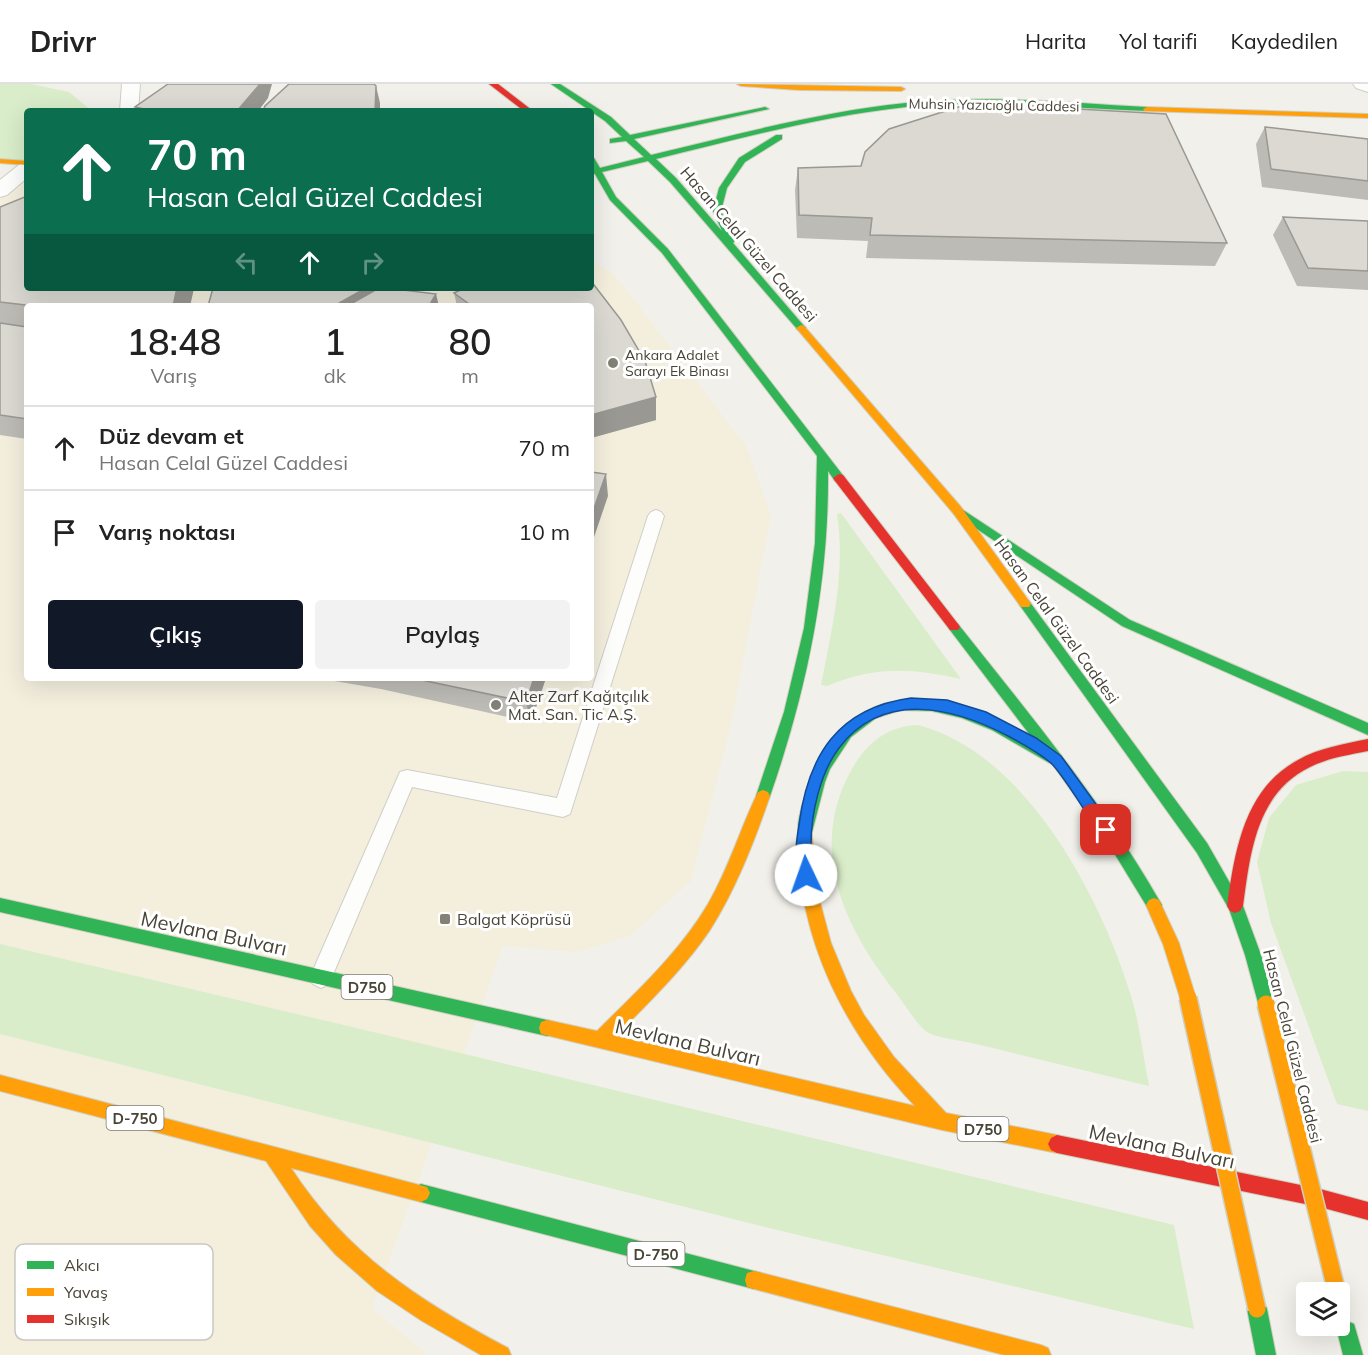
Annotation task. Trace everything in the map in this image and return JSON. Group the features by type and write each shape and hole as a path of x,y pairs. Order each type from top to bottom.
{"main road":[{"path":"493,84 525,108"},
{"name":"Hasan Celal Güzel Caddesi","path":"555,84 591,108"},
{"path":"741,84 799,88 913,89"},
{"name":"Muhsin Yazıcıoğlu Caddesi","path":"795,103 827,97 913,89 1101,92"},
{"name":"Muhsin Yazıcıoğlu Caddesi","path":"594,168 651,158 802,123 908,103 953,102 1368,116"},
{"path":"600,144 774,107"},
{"name":"Hasan Celal Güzel Caddesi","path":"594,110 608,119 651,158 957,510 1202,848 1234,906 1253,955 1334,1282"},
{"path":"736,254 717,211 723,188 742,160 802,123"},
{"path":"0,161 24,165"},
{"path":"594,170 613,198 665,251 1056,760 1118,847 1157,910 1174,951 1188,998 1266,1355"},
{"path":"599,1041 648,990 702,927 724,892 764,794 786,729 815,601 822,547 822,455"},
{"path":"957,510 1126,622 1368,729"},
{"path":"942,1121 904,1082 863,1028 844,990 811,907 804,843 809,804 819,771 833,744 869,714 887,707 930,704 966,711 986,718 1031,742 1056,760"},
{"path":"1234,906 1243,851 1254,813 1272,785 1296,766 1319,755 1368,745"},
{"name":"Mevlana Bulvarı","path":"0,905 942,1121 1320,1198 1368,1210"},
{"name":"D-750","path":"0,1083 1041,1355"},
{"path":"271,1153 331,1237 366,1269 406,1302 501,1355"},
{"path":"1348,1336 1353,1355"}],"street":[{"path":"129,108 131,84"},
{"path":"0,191 24,168"}],"lane":[{"path":"321,977 407,778 563,808 656,516"}],"shaded area":[{"path":"0,181 24,183 24,291 594,291 594,262 615,275 746,446 771,515 731,724 691,881 630,936 576,952 503,946 372,1308 427,1355 0,1355"}],"green space":[{"path":"0,84 31,84 69,92 88,108 24,108 24,163 0,160"},
{"path":"841,513 961,679 909,671 893,671 861,675 827,686 821,685 837,600 840,557 837,514"},
{"path":"918,725 957,741 993,765 1025,797 1054,834 1079,874 1118,957 1134,1007 1149,1086 931,1034 919,1024 877,968 847,914 837,886 832,857 833,827 839,797 853,767 865,750 888,732 897,728"},
{"path":"1343,771 1368,772 1368,1111 1337,1104 1271,923 1257,862 1269,818 1296,785"},
{"path":"0,944 1174,1225 1194,1329 773,1229 0,1034"}],"building":[{"path":"168,84 260,84 240,108 135,107"},
{"path":"289,84 374,84 376,86 375,108 264,108"},
{"path":"1008,105 1166,114 1227,243 870,235 872,218 799,215 798,168 861,166 865,152 889,129 958,107"},
{"path":"1265,127 1368,139 1368,181 1271,169"},
{"path":"24,197 24,291 176,291 174,303 24,303 24,305 0,302 0,207"},
{"path":"1283,217 1368,221 1368,271 1308,268"},
{"name":"Ankara Adalet Sarayı Ek Binası","path":"594,285 621,320 645,361 656,397 594,414 594,303 468,303 454,293 458,291 594,291"},
{"path":"212,291 361,291 339,303 209,303"},
{"path":"374,291 412,291 436,294 431,303 352,303"},
{"path":"0,323 24,327 24,419 0,415"},
{"path":"594,472 606,474 594,508"},
{"path":"426,681 533,681 526,702"}],"traffic: fast":[{"path":"555,84 591,108"},
{"path":"594,171 787,125 906,105 996,102 1147,109"},
{"path":"613,141 765,109"},
{"path":"594,110 608,119 673,180 801,328"},
{"path":"731,241 717,211 723,188 742,160 779,137"},
{"path":"594,165 613,198 665,251 839,478"},
{"path":"763,796 791,712 810,628 821,543 822,455"},
{"path":"957,510 1126,623 1368,729"},
{"path":"1025,604 1202,848 1235,906 1253,955 1266,1004"},
{"path":"954,627 1086,798 1154,905"},
{"path":"805,835 812,799 825,765 846,733 872,713 901,705 932,706 964,713 996,726 1056,760"},
{"path":"0,905 547,1028"},
{"path":"421,1193 754,1280"},
{"path":"1257,1309 1266,1355"},
{"path":"1348,1336 1353,1355"}],"traffic: slow":[{"path":"741,84 799,88 901,89"},
{"path":"1147,109 1368,116"},
{"path":"0,161 24,163"},
{"path":"801,328 957,510 1025,604"},
{"path":"599,1041 668,971 704,925 730,878 763,796"},
{"path":"805,835 808,887 814,915 833,970 845,996 858,1021 880,1053 942,1121"},
{"path":"1154,905 1171,943 1188,998"},
{"path":"1188,998 1257,1309"},
{"path":"1266,1004 1334,1282"},
{"path":"547,1028 942,1121 1057,1144"},
{"path":"0,1083 421,1193"},
{"path":"271,1153 316,1219 363,1267 429,1315 501,1355"},
{"path":"754,1280 1041,1355"}],"traffic: jam":[{"path":"493,84 525,108"},
{"path":"839,478 954,627"},
{"path":"1235,906 1246,843 1254,817 1266,796 1282,778 1304,763 1332,753 1368,745"},
{"path":"1057,1144 1320,1198 1368,1211"}],"place":[{"name":"Ankara Adalet Sarayı Ek Binası","path":"613,363"},
{"name":"Alter Zarf Kağıtçılık Mat. San. Tic A.Ş.","path":"496,705"},
{"name":"Balgat Köprüsü","path":"445,919"}],"route":[{"path":"806,875 804,843 809,804 819,771 833,744 869,714 887,707 911,703 947,705 966,711 986,718 1031,742 1056,760 1106,830"}]}
